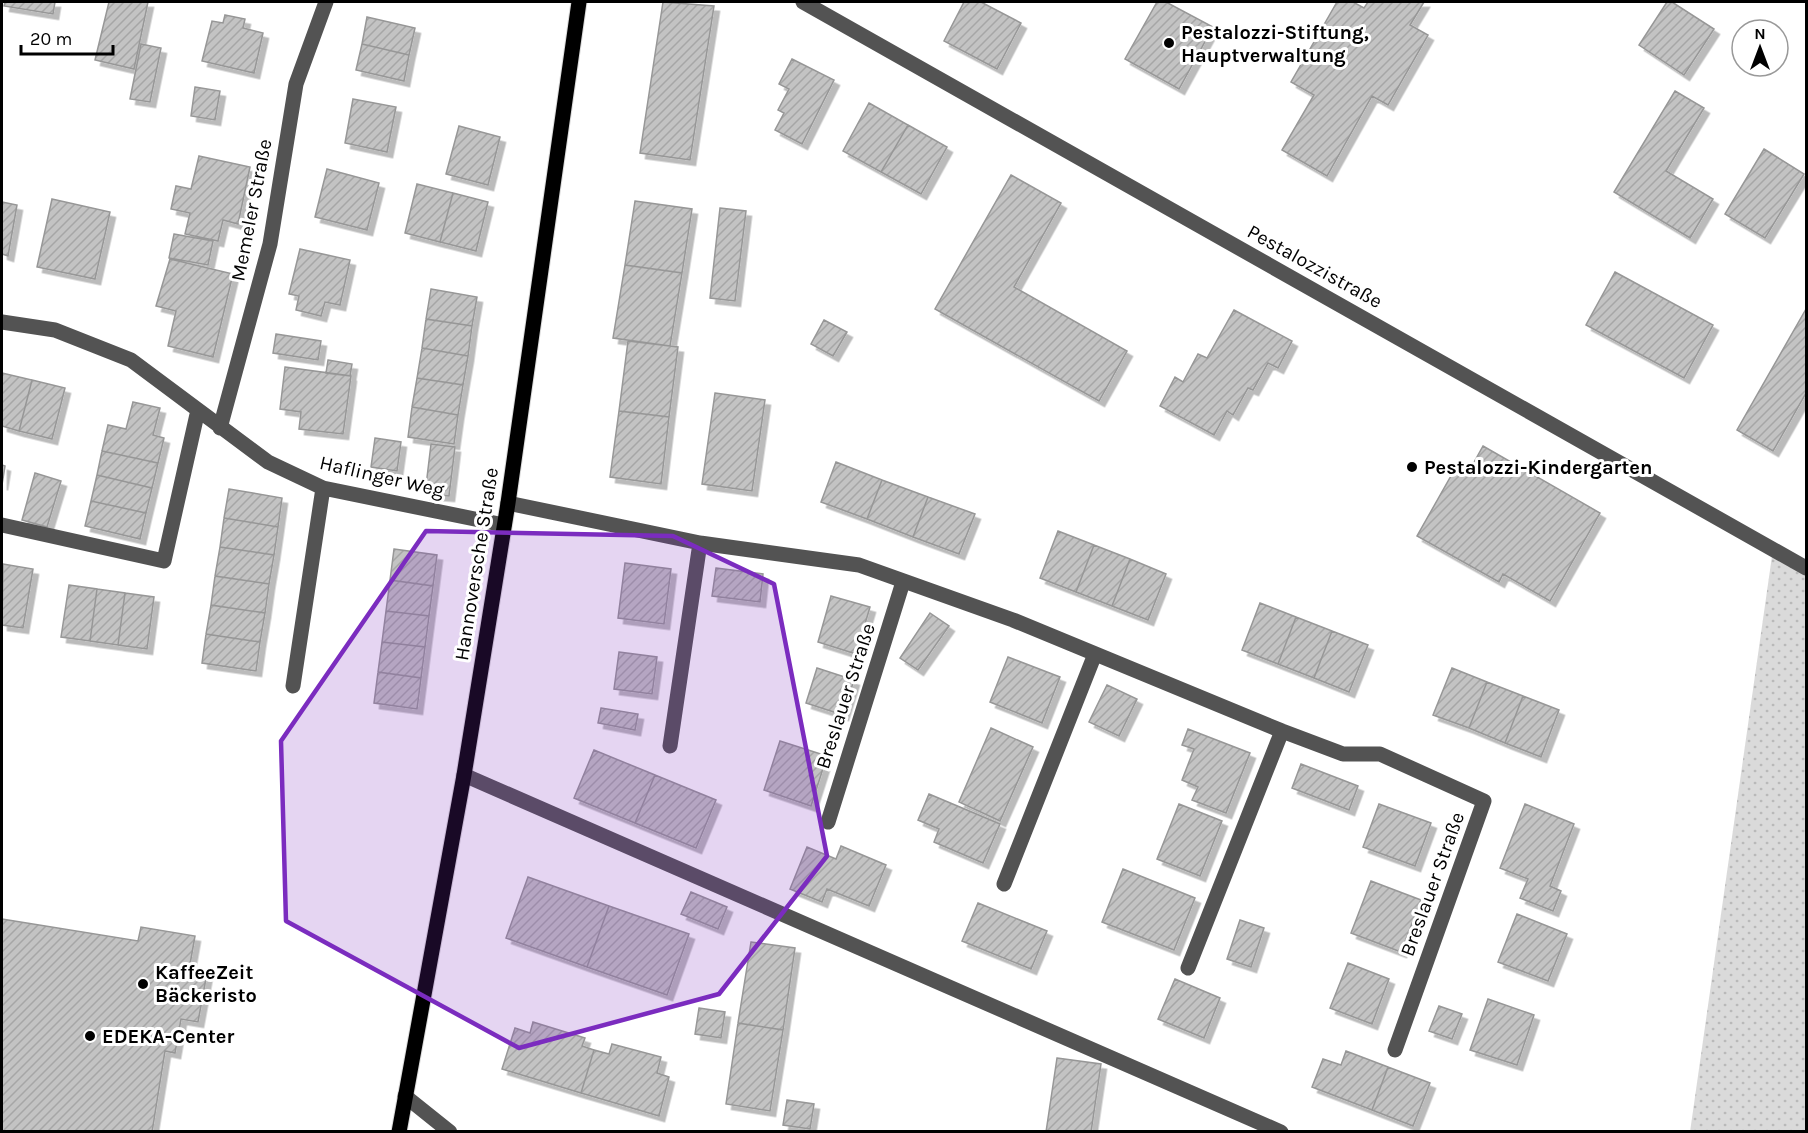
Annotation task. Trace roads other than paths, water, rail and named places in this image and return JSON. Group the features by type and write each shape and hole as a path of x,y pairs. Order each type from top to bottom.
{"main road":[{"name":"Hannoversche Straße","path":"399,1131 464,775 508,503 579,2"}],"street":[{"name":"Memeler Straße","path":"220,428 270,244 296,84 326,2"},
{"name":"Pestalozzistraße","path":"803,2 1806,568"},
{"name":"Haflinger Weg","path":"2,322 55,330 131,360 268,462 323,488 504,525"},
{"path":"2,525 164,561 198,410"},
{"path":"293,686 323,488"},
{"name":"Breslauer Straße","path":"508,503 700,543 859,565 1013,620 1343,754 1380,754 1484,801 1395,1050"},
{"path":"670,746 700,543"},
{"name":"Breslauer Straße","path":"828,822 903,582"},
{"path":"1004,884 1095,654"},
{"path":"1188,968 1282,731"},
{"path":"464,775 1281,1131"},
{"path":"405,1096 450,1131"}],"place":[{"name":"Pestalozzi-Stiftung, Hauptverwaltung","path":"1169,43"},
{"name":"Pestalozzi-Kindergarten","path":"1412,467"},
{"name":"KaffeeZeit Bäckeristo","path":"143,984"},
{"name":"EDEKA-Center","path":"90,1036"}]}
